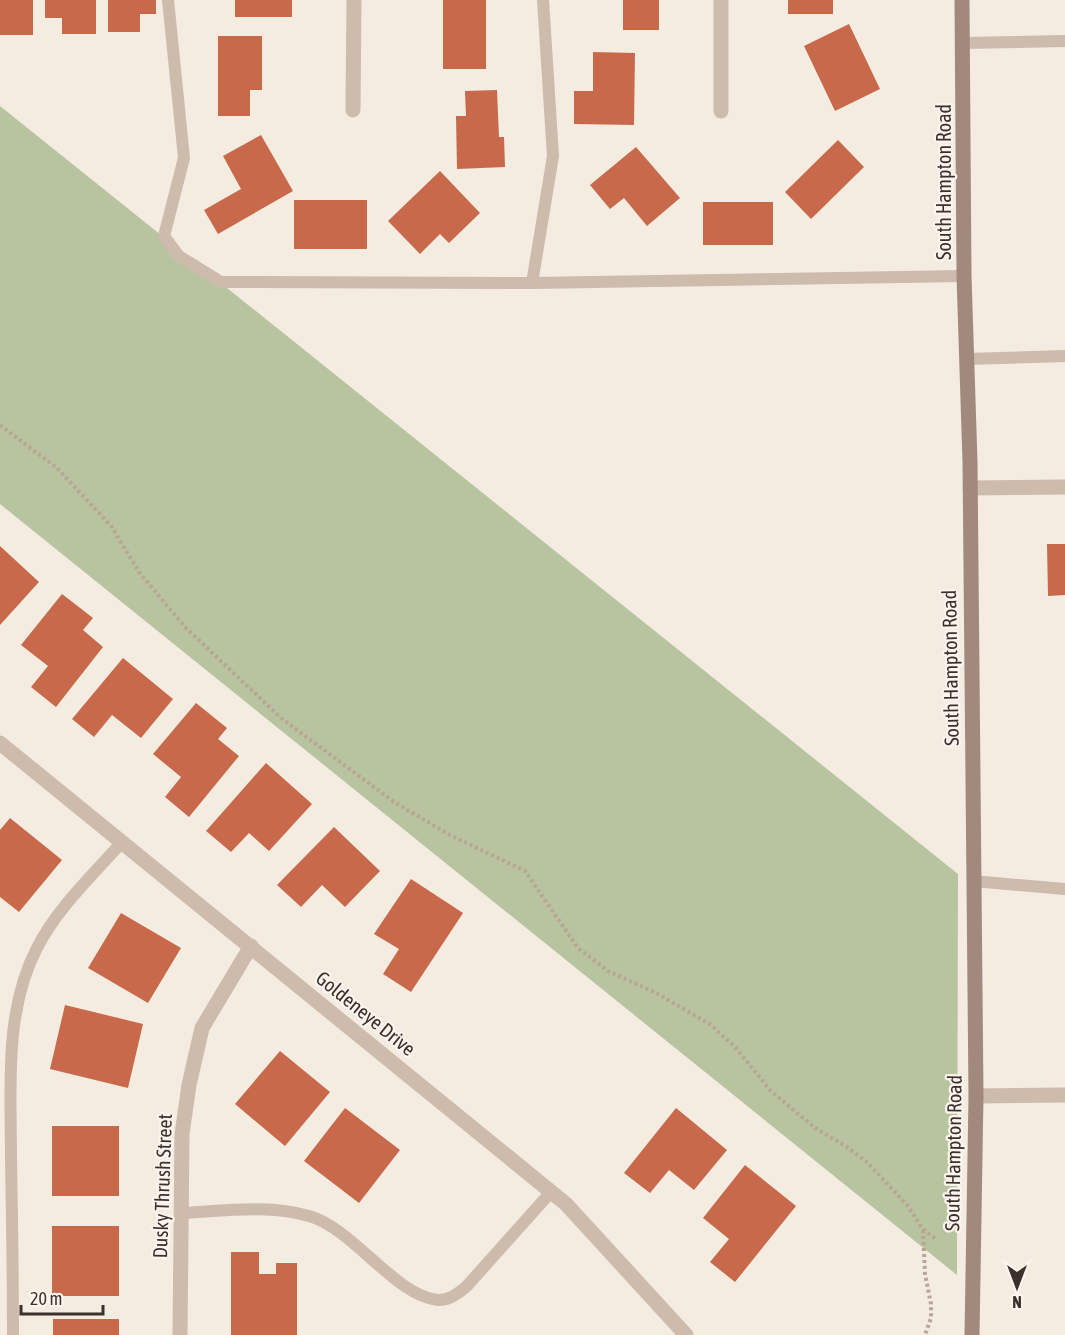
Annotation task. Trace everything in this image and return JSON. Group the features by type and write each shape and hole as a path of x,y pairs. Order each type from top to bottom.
{"main road":[{"name":"South Hampton Road","path":"962,0 976,1096 972,1335"}],"street":[{"path":"353,110 354,0"},
{"path":"721,0 721,111"},
{"path":"970,489 1065,487"},
{"name":"Goldeneye Drive","path":"0,743 566,1204 686,1335"},
{"name":"Dusky Thrush Street","path":"180,1335 182,1134 189,1085 202,1028 250,946"},
{"path":"976,1096 1065,1095"}],"lane":[{"path":"168,0 184,158 165,236 179,256 221,282 532,283 964,276"},
{"path":"532,283 553,156 543,0"},
{"path":"963,43 1065,41"},
{"path":"967,359 1065,356"},
{"path":"13,1335 11,1096 16,1004 37,946 62,910 122,842"},
{"path":"973,880 1065,889"},
{"path":"181,1213 259,1210 293,1212 312,1216 333,1227 415,1293 439,1300 454,1297 466,1287 551,1192"}],"path":[{"path":"0,425 57,468 111,526 139,572 185,627 281,718 394,802 450,835 525,871 578,948 608,971 654,992 711,1024 736,1048 770,1090 815,1128 867,1162 907,1205 923,1229 937,1240"},
{"path":"923,1229 925,1274 931,1304 931,1318 925,1335"}],"green space":[{"path":"0,106 958,874 957,1275 0,504"}],"building":[{"path":"0,0 33,0 33,35 0,35"},
{"path":"45,0 96,0 96,34 62,34 62,18 45,18"},
{"path":"108,0 156,0 156,14 140,14 140,32 108,32"},
{"path":"235,0 292,0 292,17 235,17"},
{"path":"443,0 486,0 486,69 443,69"},
{"path":"623,0 659,0 659,30 623,30"},
{"path":"788,0 833,0 833,14 788,14"},
{"path":"849,24 880,89 835,111 804,46"},
{"path":"218,36 262,36 262,90 250,90 250,116 218,116"},
{"path":"593,52 635,53 634,125 574,124 574,91 593,91"},
{"path":"497,90 499,137 504,137 505,167 457,169 456,116 466,116 465,91"},
{"path":"261,135 293,191 218,234 204,210 241,189 223,156"},
{"path":"838,140 864,167 811,219 785,192"},
{"path":"636,147 680,198 647,226 624,198 610,209 590,185"},
{"path":"440,171 480,213 449,243 440,234 420,254 388,221"},
{"path":"294,200 367,200 367,249 294,249"},
{"path":"703,202 773,202 773,245 703,245"},
{"path":"1047,544 1065,544 1065,595 1048,596"},
{"path":"0,546 39,582 0,625"},
{"path":"62,594 93,618 83,630 103,647 56,707 31,687 48,666 21,645"},
{"path":"123,658 173,699 141,738 112,715 94,737 72,719"},
{"path":"196,703 227,728 218,739 239,756 189,817 165,797 181,777 153,754"},
{"path":"266,763 312,804 269,851 249,833 231,852 206,831"},
{"path":"10,818 62,860 19,912 0,897 0,830"},
{"path":"334,827 380,871 345,907 322,885 301,907 277,885"},
{"path":"411,879 463,913 411,992 383,974 399,949 374,934"},
{"path":"121,913 181,948 148,1003 88,968"},
{"path":"65,1005 143,1024 128,1088 50,1069"},
{"path":"280,1051 330,1092 285,1146 235,1104"},
{"path":"345,1108 400,1150 359,1203 304,1161"},
{"path":"676,1108 727,1150 694,1190 669,1170 650,1193 624,1173"},
{"path":"52,1126 119,1126 119,1196 52,1196"},
{"path":"745,1165 796,1206 735,1282 710,1262 729,1239 703,1218"},
{"path":"52,1226 119,1226 119,1296 52,1296"},
{"path":"231,1252 259,1252 259,1274 276,1274 276,1263 297,1263 297,1335 231,1335"},
{"path":"53,1319 119,1319 119,1335 53,1335"}]}
